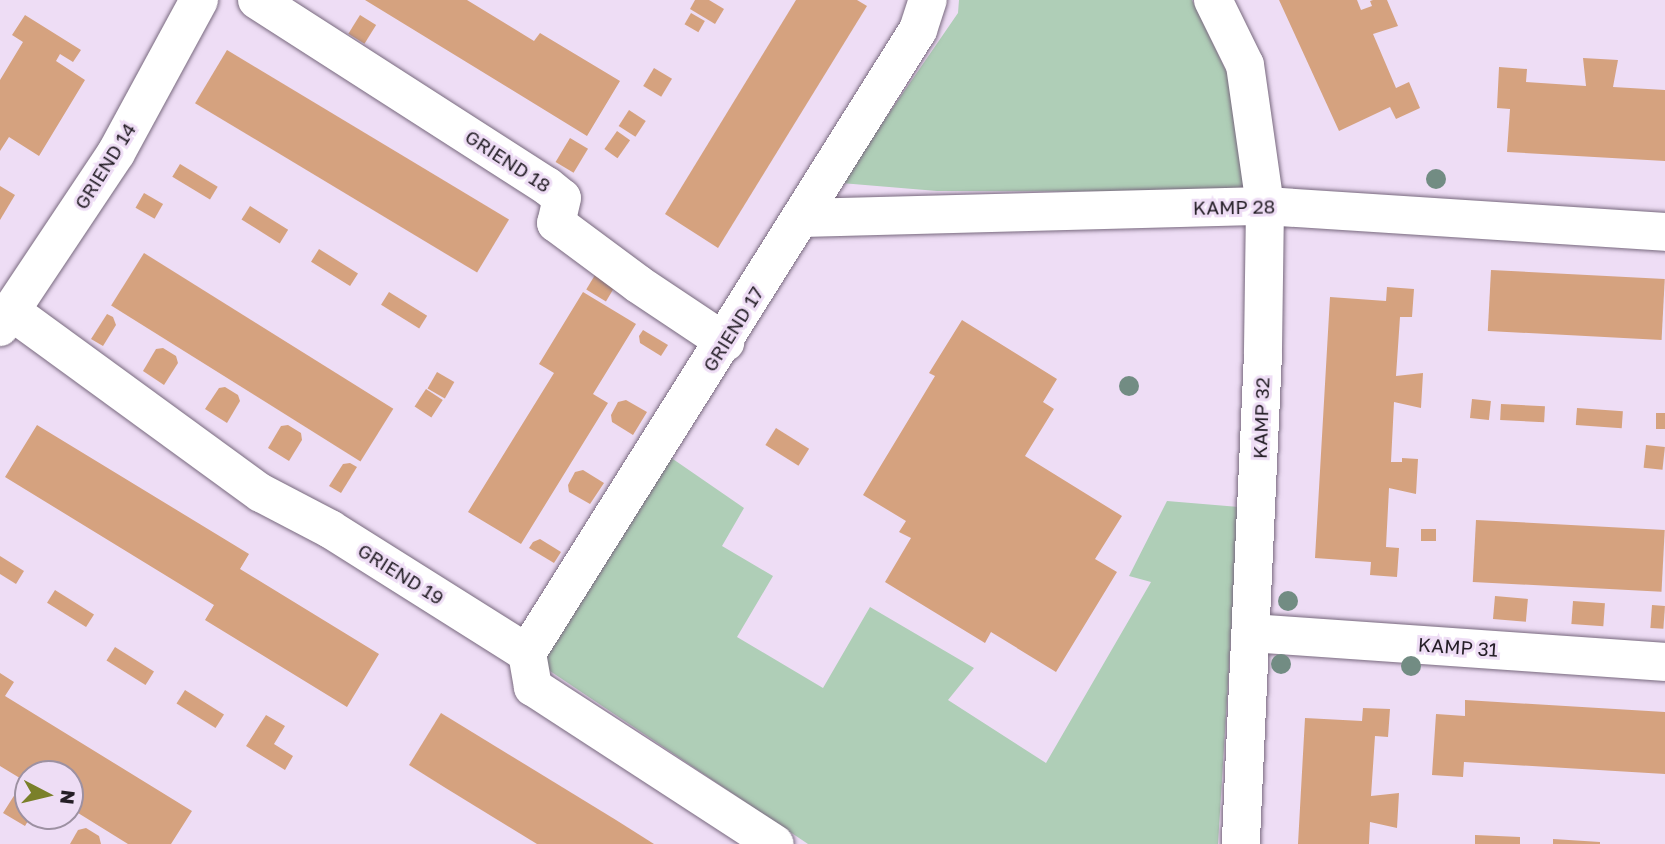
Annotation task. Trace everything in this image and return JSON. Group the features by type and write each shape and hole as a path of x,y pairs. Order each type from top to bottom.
{"street":[{"name":"GRIEND 14","path":"5,319 116,153 199,0"},
{"name":"GRIEND 18","path":"257,0 547,186 562,198 556,223 638,284 725,342"},
{"name":"GRIEND 17","path":"527,653 725,342 918,30 928,0"},
{"name":"KAMP 32","path":"1213,0 1245,65 1265,206 1263,354 1241,844"},
{"name":"KAMP 28","path":"802,218 1265,206 1665,232"},
{"name":"GRIEND 19","path":"5,319 261,494 330,529 527,653"},
{"name":"KAMP 31","path":"1252,633 1665,662"},
{"path":"527,653 533,687 775,844"}],"green space":[{"path":"959,0 1192,0 1247,115 1255,192 937,191 841,183 958,13"},
{"path":"670,457 744,508 722,546 773,576 737,637 823,688 870,607 974,668 948,700 1046,763 1151,582 1129,576 1167,501 1239,507 1218,844 808,844 550,671 543,657"}],"building":[{"path":"365,0 467,0 534,41 540,33 620,81 587,136"},
{"path":"695,0 709,0 724,9 715,24 690,9"},
{"path":"796,0 857,0 867,6 718,248 665,214"},
{"path":"1279,0 1357,0 1361,10 1372,6 1370,1 1387,0 1398,26 1373,34 1396,88 1409,82 1420,108 1396,119 1390,107 1339,131"},
{"path":"691,13 705,21 698,32 684,24"},
{"path":"25,15 81,50 73,62 60,54 56,61 85,80 39,156 9,137 0,151 0,80 23,42 12,35"},
{"path":"360,15 376,25 364,44 348,34"},
{"path":"227,50 509,219 477,273 195,103"},
{"path":"1583,58 1618,60 1613,87 1665,90 1665,161 1507,152 1510,109 1497,108 1499,67 1527,69 1526,82 1586,86"},
{"path":"654,68 672,79 661,97 643,86"},
{"path":"629,110 646,121 635,137 619,126"},
{"path":"617,131 630,140 617,158 604,149"},
{"path":"570,138 588,149 574,173 556,162"},
{"path":"180,164 218,187 210,200 172,177"},
{"path":"0,186 15,195 0,220"},
{"path":"144,193 163,204 155,219 136,208"},
{"path":"250,206 288,230 280,243 242,220"},
{"path":"319,249 358,273 350,286 311,262"},
{"path":"144,253 393,409 360,461 111,306"},
{"path":"1491,270 1665,279 1662,340 1488,331"},
{"path":"595,275 615,287 606,301 586,290"},
{"path":"1387,287 1414,289 1412,317 1400,317 1396,376 1423,373 1421,408 1394,402 1391,462 1402,462 1402,458 1418,459 1416,494 1389,488 1386,547 1399,548 1397,577 1370,575 1371,562 1315,558 1330,297 1386,301"},
{"path":"389,292 427,316 419,329 381,305"},
{"path":"583,292 636,324 593,394 608,403 521,544 468,512 554,373 539,364"},
{"path":"107,314 113,317 116,325 103,346 91,339"},
{"path":"962,320 1057,379 1043,402 1054,409 1025,456 1122,516 1095,559 1117,572 1056,672 991,632 985,643 885,582 911,538 899,532 906,521 863,495 935,376 929,373"},
{"path":"643,330 668,345 661,356 640,343 639,336"},
{"path":"163,348 176,356 178,363 164,385 143,371 156,349"},
{"path":"437,372 454,382 445,398 428,388"},
{"path":"225,387 238,395 240,401 227,423 205,409 219,388"},
{"path":"426,389 443,400 431,418 415,407"},
{"path":"1472,399 1491,401 1489,420 1470,418"},
{"path":"626,400 647,412 633,435 612,422 611,415 618,402"},
{"path":"1501,404 1545,406 1544,422 1500,420"},
{"path":"1577,408 1623,411 1622,428 1576,425"},
{"path":"1656,413 1665,413 1665,429 1656,429"},
{"path":"37,425 249,554 240,569 379,654 347,707 205,620 214,605 5,477"},
{"path":"288,425 301,433 302,440 289,461 268,448 281,426"},
{"path":"776,428 809,449 798,466 765,445"},
{"path":"1646,445 1665,447 1662,470 1644,468"},
{"path":"350,463 357,467 341,493 329,486 343,464"},
{"path":"583,470 604,483 590,504 569,492 568,485 575,472"},
{"path":"1476,520 1665,530 1661,592 1473,582"},
{"path":"1421,529 1436,529 1436,541 1421,541"},
{"path":"540,539 561,552 554,563 529,548 533,542"},
{"path":"0,556 24,571 16,584 0,574"},
{"path":"55,590 94,614 86,627 47,603"},
{"path":"1495,596 1528,599 1526,622 1493,619"},
{"path":"1573,601 1605,603 1603,626 1571,624"},
{"path":"1652,605 1665,606 1663,629 1650,628"},
{"path":"115,647 154,671 146,685 107,661"},
{"path":"0,673 14,682 5,696 192,811 171,844 128,844 84,817 84,760 14,760 14,774 0,766"},
{"path":"185,690 224,714 216,728 177,704"},
{"path":"1465,700 1665,712 1665,774 1464,762 1463,777 1432,775 1436,714 1465,716"},
{"path":"1363,708 1390,709 1388,737 1375,736 1371,796 1399,793 1397,828 1370,822 1369,844 1298,844 1305,718 1362,721"},
{"path":"441,713 654,844 537,844 444,787 409,765"},
{"path":"266,715 285,726 274,744 293,756 285,770 246,746"},
{"path":"14,796 14,820 3,813"},
{"path":"84,828 99,836 101,844 70,844 78,830"},
{"path":"1475,835 1520,837 1520,844 1475,844"},
{"path":"1553,839 1600,842 1600,844 1553,844"}]}
